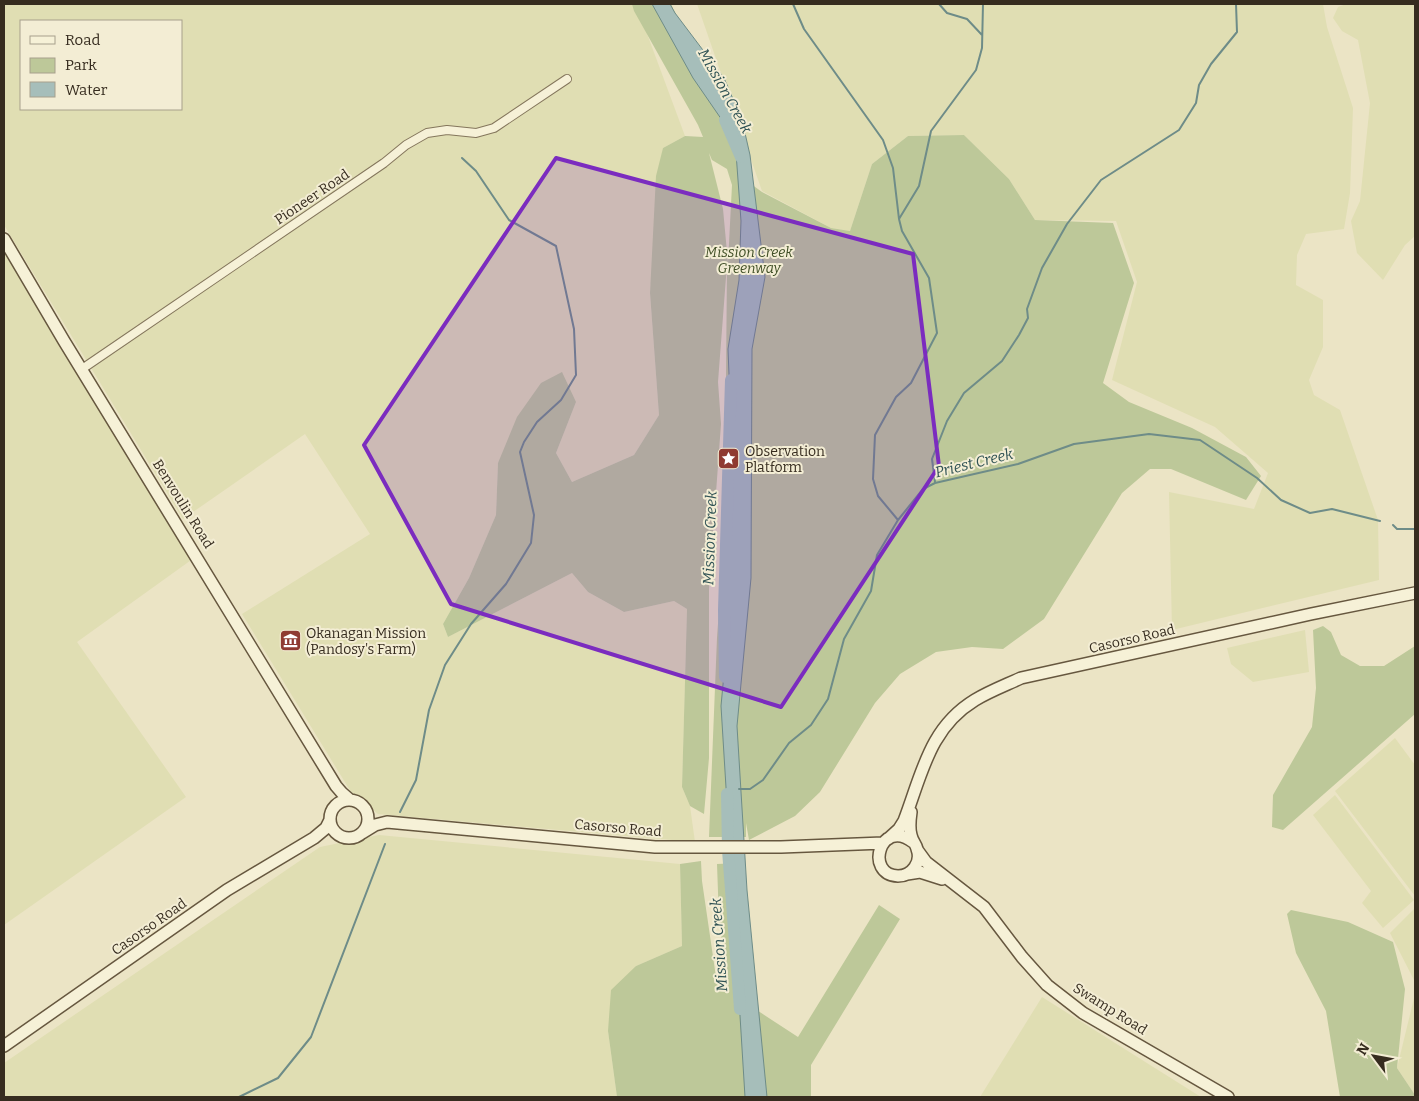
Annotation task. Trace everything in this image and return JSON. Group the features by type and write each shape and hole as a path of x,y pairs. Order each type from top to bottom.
{"main road":[{"name":"Benvoulin Road","path":"4,239 336,786 350,800"},
{"name":"Casorso Road","path":"362,833 375,824 386,822 654,847 706,848 847,845 886,841 899,830 934,742 947,722 974,700 1021,678 1313,613 1415,593"},
{"path":"334,808 338,804 350,800 366,810 368,822 362,833 351,838 339,836 334,831 330,820 336,798 336,786"},
{"name":"Casorso Road","path":"913,798 910,835 916,846"},
{"name":"Casorso Road","path":"366,810 386,822"},
{"name":"Casorso Road","path":"4,1046 228,890 314,838 326,828 330,820"},
{"name":"Casorso Road","path":"314,838 327,835 339,836"},
{"path":"901,836 916,846 919,856 915,868 905,875 892,875 887,872 879,861 878,855 886,841 901,836"},
{"name":"Casorso Road","path":"847,845 867,852 879,861"},
{"name":"Swamp Road","path":"916,846 926,862 984,908 1041,978 1063,998 1083,1013 1228,1097"},
{"name":"Swamp Road","path":"905,875 920,872 951,882"}],"street":[{"name":"Pioneer Road","path":"82,369 384,163 406,145 427,133 447,130 476,133 494,128 567,79"}],"highlighted area":[{"path":"556,158 913,254 939,466 781,707 451,604 364,445"}],"shaded area":[{"path":"4,4 636,4 685,136 663,148 650,293 659,415 634,455 572,482 556,453 576,402 498,463 496,515 469,578 443,624 448,637 572,573 588,592 624,612 674,601 687,609 682,787 690,806 695,842 378,814 351,792 242,614 370,534 305,434 183,519 4,225"},
{"path":"697,4 1323,4 1327,27 1353,108 1350,193 1344,229 1306,234 1297,255 1296,285 1323,300 1323,347 1309,380 1314,395 1340,410 1378,520 1379,580 1172,630 1169,492 1254,509 1268,473 1215,427 1112,380 1137,282 1116,221 1035,220 1009,179 964,135 908,136 872,164 850,231 831,228 762,191"},
{"path":"1346,4 1415,4 1415,236 1405,245 1383,280 1357,253 1351,221 1360,201 1370,103 1358,40 1342,31 1333,18 1338,7"},
{"path":"4,251 194,558 77,642 186,797 4,925"},
{"path":"1305,630 1309,672 1253,682 1231,664 1227,648"},
{"path":"1395,738 1415,765 1415,896 1335,791"},
{"path":"1335,795 1414,900 1383,928 1362,903 1371,891 1313,815"},
{"path":"379,835 680,864 682,946 636,966 608,1031 617,1097 4,1097 4,1063 320,847"},
{"path":"1415,908 1415,982 1390,933"},
{"path":"1415,994 1415,1095 1397,1068"},
{"path":"1042,997 1201,1097 980,1097"}],"green space":[{"name":"Mission Creek Greenway","path":"632,4 671,4 751,171 751,184 762,192 831,228 850,231 872,164 908,136 964,135 1009,179 1035,220 1113,223 1134,283 1103,383 1129,402 1192,428 1246,457 1261,476 1246,500 1171,469 1150,469 1122,493 1044,619 1003,649 972,647 936,652 900,674 875,703 820,792 795,816 749,840 746,823 746,837 709,837 717,638 729,467 726,379 727,264 718,382 721,424 709,589 709,758 704,814 690,806 682,787 687,609 674,601 624,612 588,592 572,573 448,637 443,624 469,578 496,515 498,463 517,417 541,383 562,372 576,402 556,453 572,482 634,455 659,415 650,293 656,176 663,148 685,136 703,137 634,11","holes":["709,153 712,160 727,169 732,185 728,263 723,209"]},
{"path":"1323,626 1331,632 1341,655 1360,666 1384,666 1415,646 1415,714 1283,830 1272,827 1273,795 1312,727 1316,688 1313,630"},
{"path":"701,861 702,881 717,984 729,990 719,920 717,864 740,863 755,1009 798,1037 879,905 900,919 811,1065 811,1097 617,1097 608,1031 611,990 636,966 682,946 680,864"},
{"path":"1291,910 1348,922 1393,942 1405,989 1397,1068 1415,1097 1340,1097 1326,1011 1296,953 1287,914"}],"water":[{"name":"Mission Creek","path":"652,4 670,4 724,78 742,120 750,155 765,277 752,349 751,578 737,726 747,890 767,1097 745,1097 721,706 729,620 726,551 733,476 728,349 739,280 741,221 735,139 693,78"}],"waterway":[{"path":"793,4 804,29 883,140 893,168 902,231 929,278 937,333 911,383 896,397 875,435 873,479 878,496 898,520"},
{"path":"939,4 947,13 967,19 982,35"},
{"path":"899,219 919,186 931,131 976,70 982,48 983,4"},
{"path":"935,482 932,459 947,421 964,393 1002,361 1019,335 1028,318 1027,309 1042,268 1067,224 1101,180 1179,130 1196,103 1199,85 1211,64 1237,32 1236,4"},
{"name":"Mission Creek","path":"725,120 741,157"},
{"path":"400,812 416,780 429,710 445,665 471,624 506,584 531,543 534,515 520,452 524,442 537,422 561,400 576,375 574,329 556,246 509,220 476,171 462,158"},
{"name":"Mission Creek","path":"725,677 724,610 731,380"},
{"name":"Priest Creek","path":"739,789 750,789 763,780 789,743 811,725 828,699 844,639 871,591 877,555 898,520 923,489 935,483 1018,464 1074,444 1149,434 1200,440 1257,478 1281,500 1310,513 1332,509 1380,521"},
{"name":"Priest Creek","path":"1393,525 1397,529 1415,529"},
{"name":"Mission Creek","path":"727,794 728,850 740,1009"},
{"path":"239,1097 278,1078 311,1037 385,844"}],"place":[{"name":"Observation Platform","path":"729,459"},
{"name":"Okanagan Mission (Pandosy's Farm)","path":"290,641"}]}
